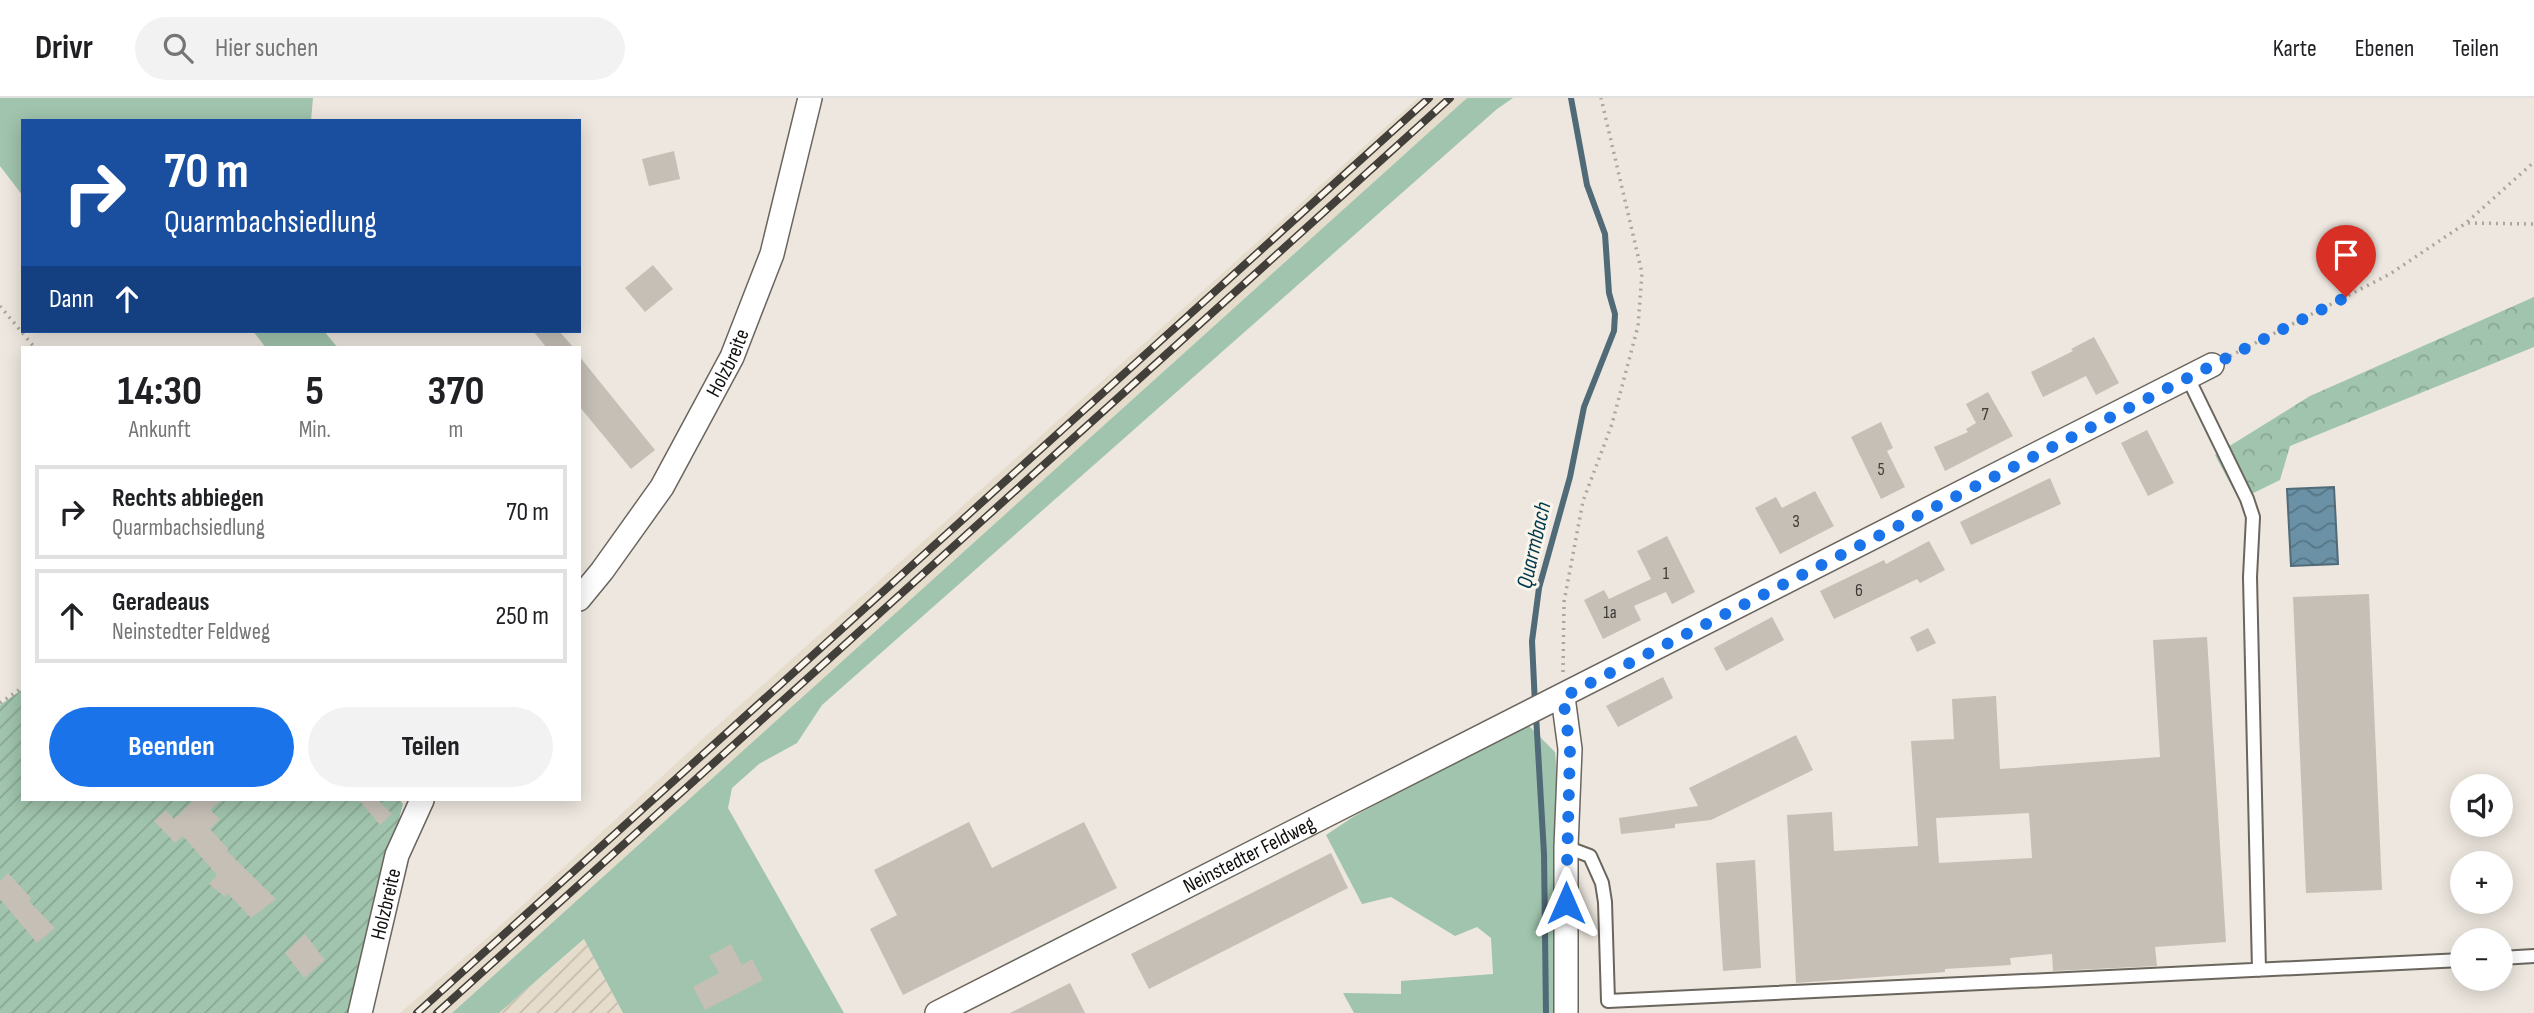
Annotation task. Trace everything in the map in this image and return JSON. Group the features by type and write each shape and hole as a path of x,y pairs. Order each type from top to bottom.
{"street":[{"name":"Holzbreite","path":"581,596 602,571 662,487 732,357 772,254 810,98"},
{"name":"Neinstedter Feldweg","path":"937,1013 2212,365"},
{"path":"1555,700 1570,749 1566,847 1566,1013"},
{"name":"Holzbreite","path":"360,1013 397,855 422,801"}],"lane":[{"path":"2188,378 2247,499 2253,517 2250,577 2259,970"},
{"path":"1566,847 1590,856 1602,883 1608,1001 2450,961"},
{"path":"2513,957 2534,956"}],"path":[{"path":"1555,700 1564,602 1583,501 1612,424 1637,326 1642,273 1601,98"},
{"path":"2212,365 2390,275 2466,223 2534,162"},
{"path":"2466,223 2534,224"},
{"path":"0,306 21,330"},
{"path":"0,703 21,688"}],"shaded area":[{"path":"1418,98 1467,98 452,1013 400,1013 487,938 708,734"},
{"path":"585,939 623,1013 499,1013"}],"green space":[{"path":"0,98 313,98 311,119 21,119 21,193 0,166"},
{"path":"1467,98 1513,98 1497,109 822,705 797,743 759,764 732,788 728,808 844,1013 623,1013 584,939 499,1013 452,1013"},
{"path":"2534,297 2534,347 2290,446 2280,480 2239,500 2215,455 2310,396"},
{"path":"255,333 326,333 336,346 264,346"},
{"path":"21,690 21,801 401,801 403,804 348,1013 0,1013 0,705"},
{"path":"1525,722 1555,752 1558,788 1554,907 1555,1013 1354,1013 1343,993 1401,994 1401,981 1493,974 1491,938 1477,927 1455,936 1391,897 1362,904 1326,835 1353,817"}],"water":[{"path":"2334,487 2338,564 2291,566 2287,489"}],"building":[{"path":"674,151 680,179 649,186 642,159"},
{"path":"653,265 673,289 645,312 625,288"},
{"path":"535,333 561,333 572,346 545,346"},
{"path":"2094,337 2119,383 2096,395 2086,376 2043,397 2031,372"},
{"path":"581,358 655,450 631,469 581,408"},
{"path":"1988,392 2013,436 1945,471 1934,447 1968,432 1966,429 1976,423 1966,404"},
{"path":"1881,422 1893,448 1887,451 1905,487 1881,499 1851,437"},
{"path":"2147,430 2174,483 2148,496 2121,443"},
{"path":"2050,478 2061,504 1971,545 1960,522"},
{"path":"1815,491 1834,526 1780,554 1755,508 1776,497 1782,508"},
{"path":"1667,536 1695,592 1672,604 1666,592 1634,606 1641,620 1603,639 1584,600 1604,590 1609,599 1651,579 1637,551"},
{"path":"1929,541 1945,570 1920,583 1917,579 1834,619 1820,591 1884,560 1886,564"},
{"path":"2369,594 2382,890 2306,893 2293,597"},
{"path":"1772,617 1784,640 1726,671 1714,648"},
{"path":"1928,628 1936,643 1917,652 1910,637"},
{"path":"2207,637 2226,942 2155,947 2157,966 2053,971 2052,954 2010,958 2011,965 1796,983 1787,815 1832,812 1834,851 1918,846 1911,741 1954,739 1952,699 1996,696 2000,769 2160,757 2153,640","holes":["2029,813 2032,858 1939,863 1936,818"]},
{"path":"1663,677 1673,698 1618,727 1606,706"},
{"path":"1796,735 1813,770 1711,820 1675,824 1675,828 1621,834 1619,818 1698,806 1689,788"},
{"path":"193,801 220,801 210,810 220,819 210,829 229,850 227,851 276,899 251,918 227,893 225,897 209,884 217,875 183,836 175,843 154,821 166,810 174,819"},
{"path":"360,801 379,801 392,814 380,825"},
{"path":"969,822 992,868 1084,822 1117,888 903,995 870,929 897,915 874,870"},
{"path":"1331,853 1348,888 1149,989 1131,954"},
{"path":"1755,860 1761,968 1723,971 1716,863"},
{"path":"8,873 31,898 29,901 55,928 37,943 0,899 0,881"},
{"path":"305,934 325,960 304,978 285,953"},
{"path":"731,944 742,965 752,959 763,980 705,1010 693,987 719,973 709,956"},
{"path":"1070,983 1085,1013 1010,1013"}],"waterway":[{"name":"Quarmbach","path":"1535,705 1532,641 1539,588 1570,477 1584,407 1614,331 1615,314 1609,293 1605,234 1587,185 1571,98"},
{"name":"Quarmbach","path":"1536,715 1544,854 1546,1013"}],"railway":[{"path":"417,1013 1429,98"},
{"path":"437,1013 1450,98"}],"route":[{"path":"1566,903 1570,749 1563,697 2346,297"}]}
